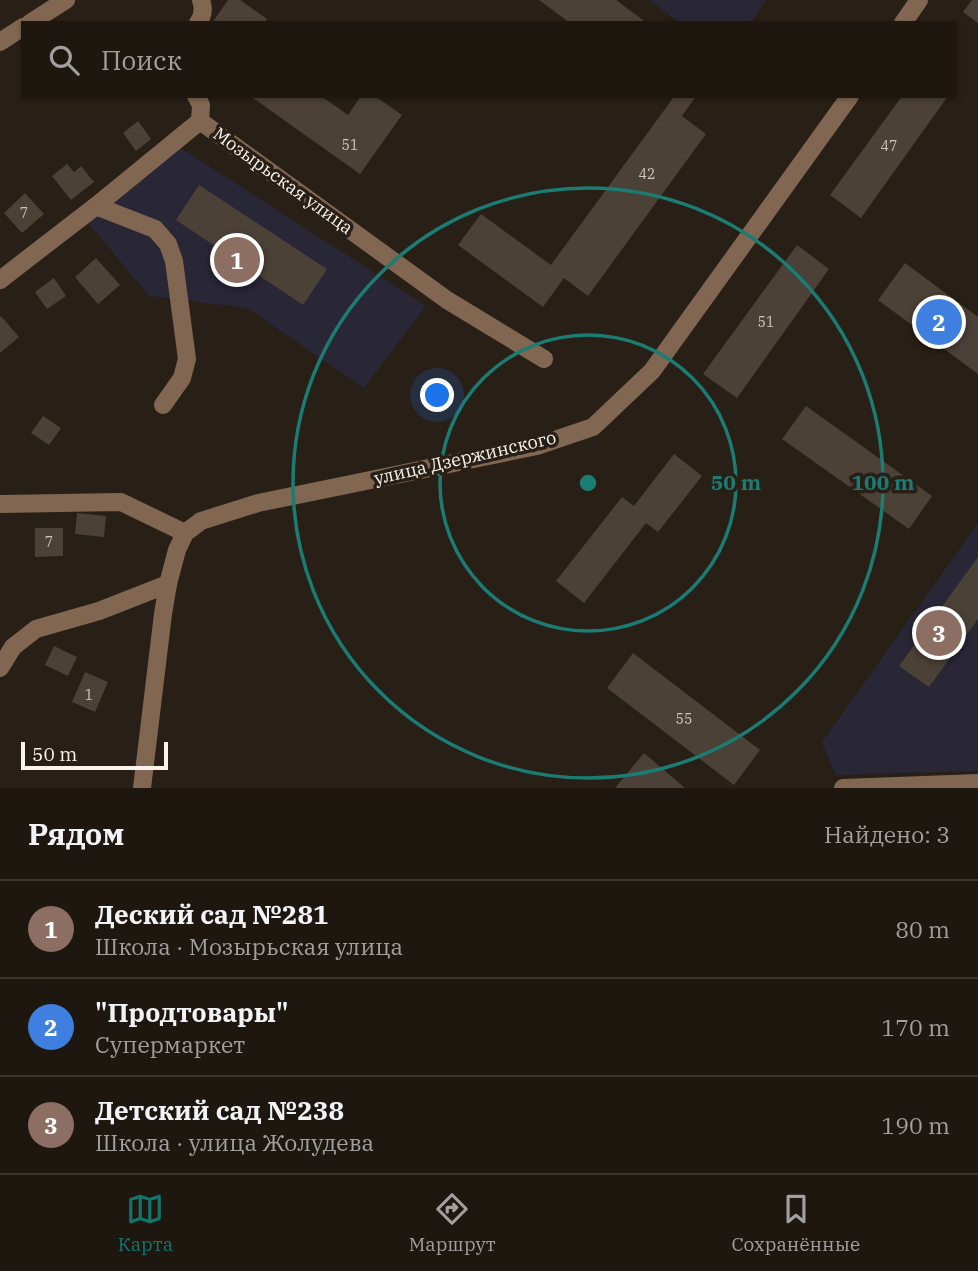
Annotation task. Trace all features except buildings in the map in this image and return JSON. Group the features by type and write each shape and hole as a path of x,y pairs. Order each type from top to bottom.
{"street":[{"path":"33,21 65,0"},
{"path":"199,21 203,6 201,0"},
{"path":"903,21 919,0"},
{"path":"0,42 21,28"},
{"path":"197,98 201,104 200,121"},
{"name":"улица Дзержинского","path":"185,533 201,521 258,503 537,446 593,427 652,371 849,98"},
{"name":"Мозырьская улица","path":"0,280 200,121 447,300 544,359"},
{"path":"96,206 155,229 168,244 174,261 187,359 182,378 163,405"},
{"path":"0,504 121,502 185,533 177,550 168,584 142,788"},
{"path":"0,668 13,647 36,629 99,611 168,584"},
{"path":"844,788 978,783"}],"shaded area":[{"path":"649,0 766,0 751,21 677,21"},
{"path":"170,141 426,306 364,388 247,308 149,296 89,224"},
{"path":"978,523 978,771 835,775 822,742"}],"place":[{"name":"Деский сад №281","path":"237,260"},
{"name":"\"Продтовары\"","path":"939,322"},
{"name":"Детский сад №238","path":"939,633"}]}
